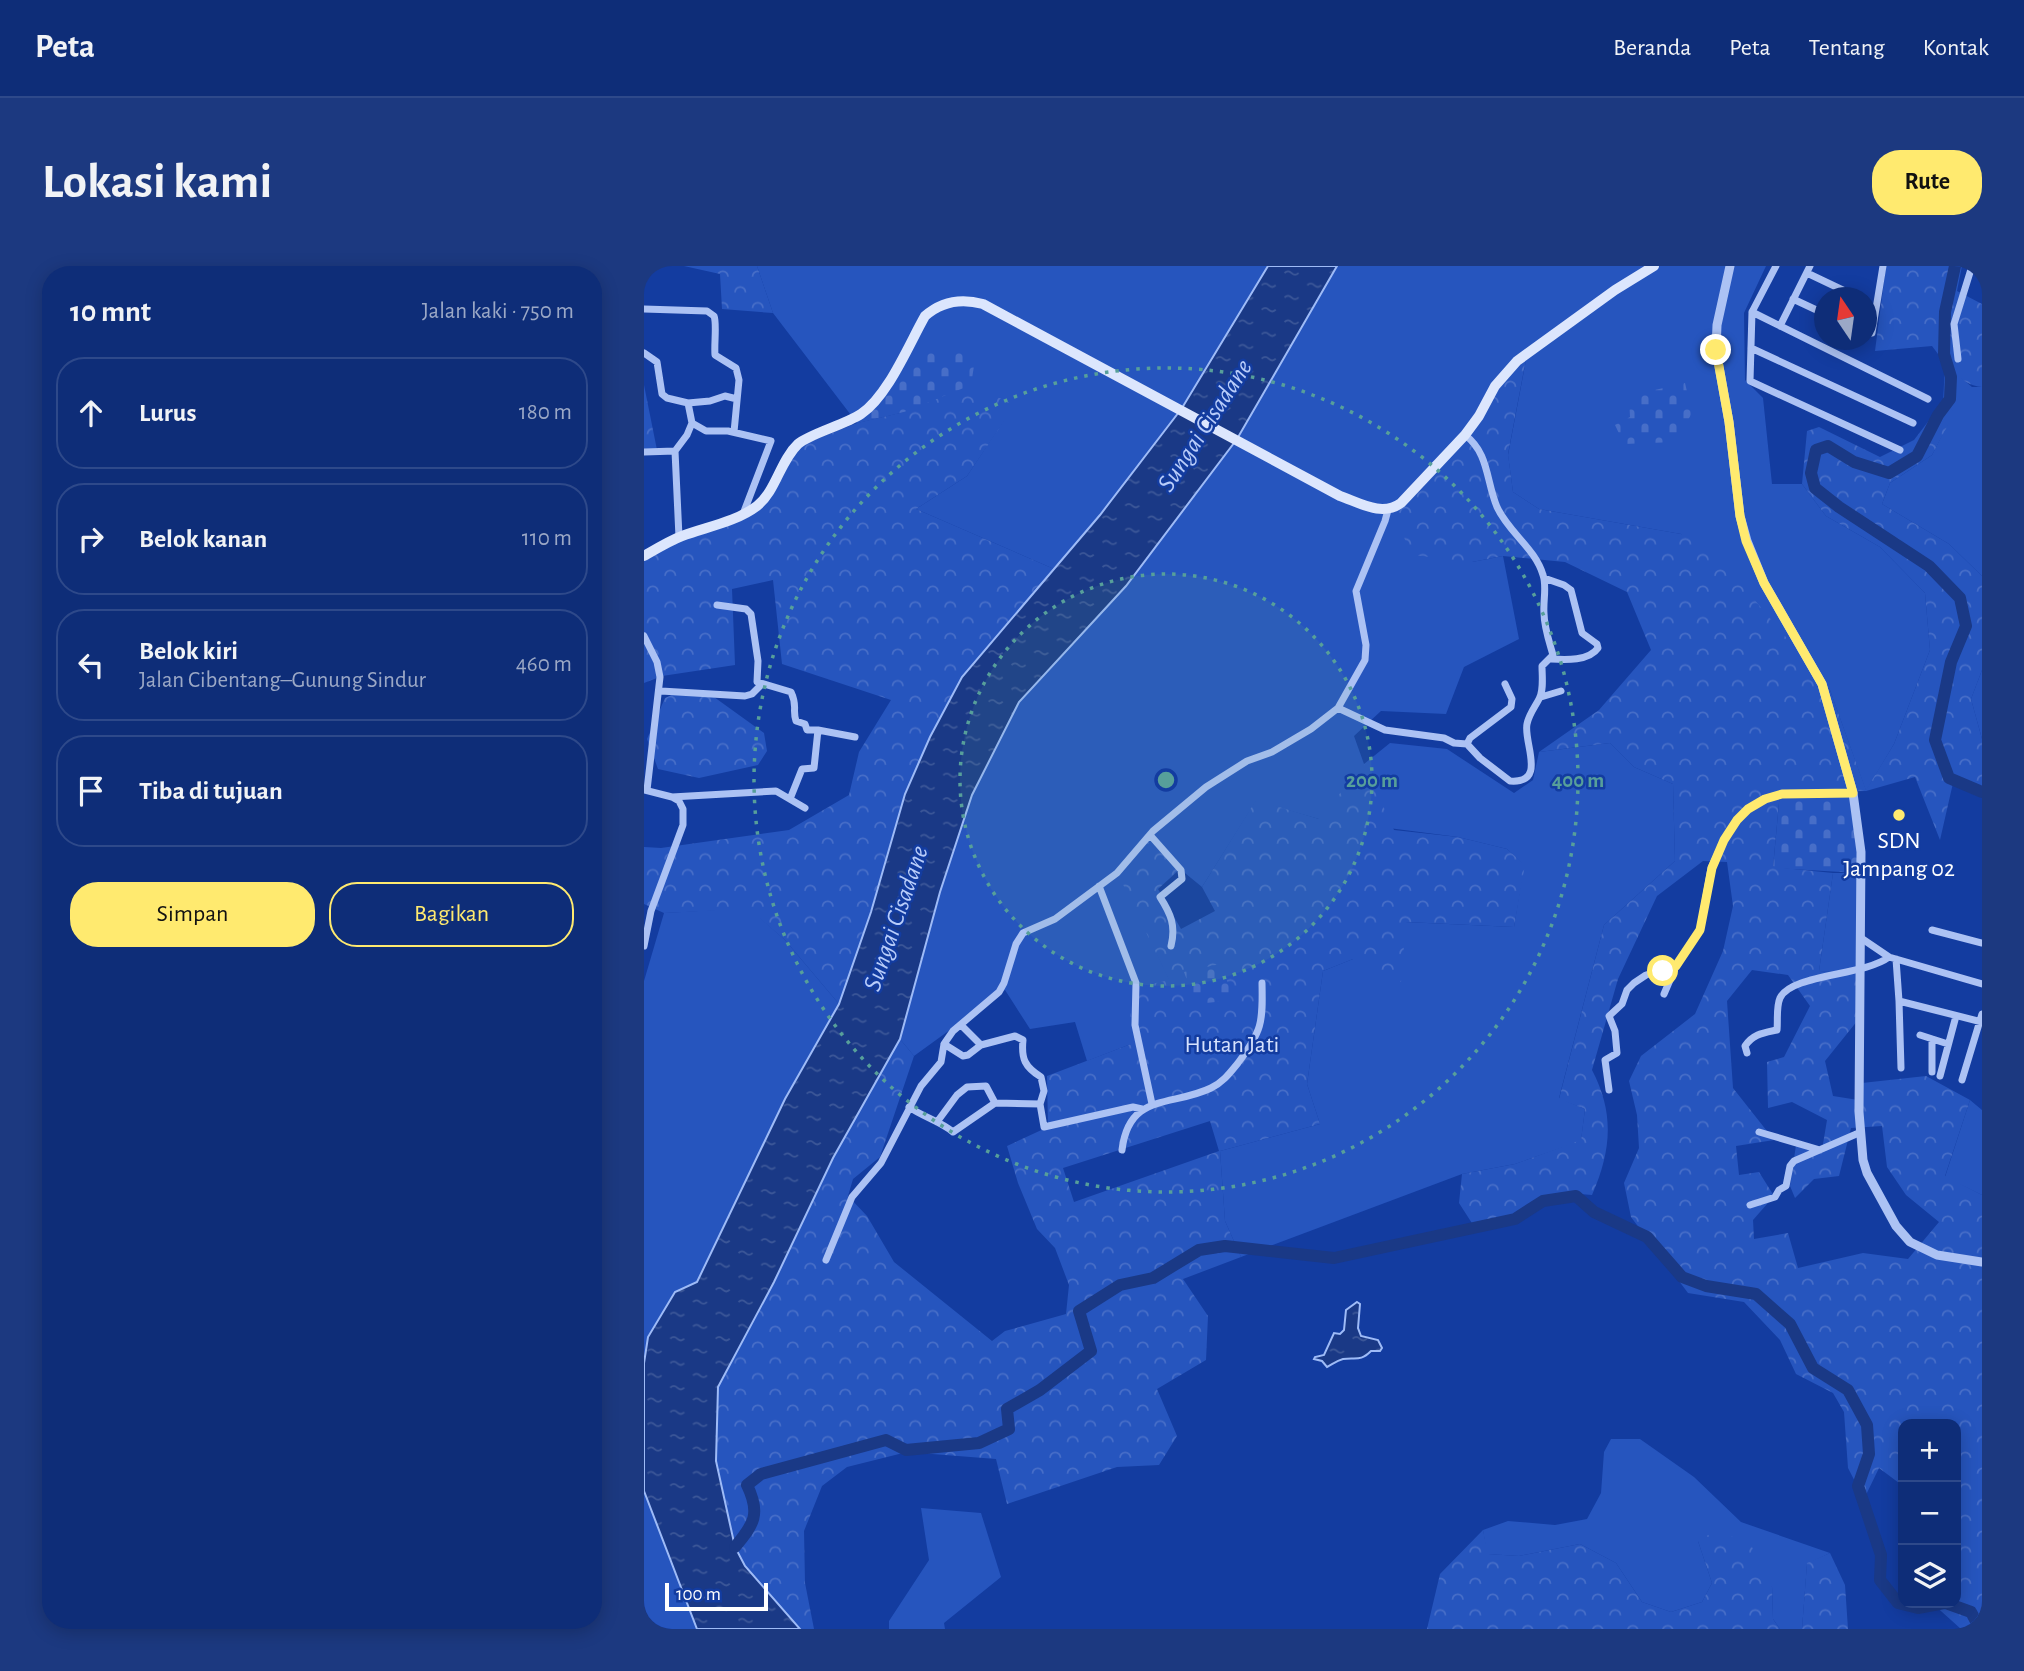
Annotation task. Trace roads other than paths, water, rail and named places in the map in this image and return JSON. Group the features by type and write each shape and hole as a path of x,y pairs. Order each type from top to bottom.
{"main road":[{"path":"644,553 743,514 762,500 799,442 844,424 864,412 883,389 925,316 944,304 970,300 983,304 1340,496 1373,508 1388,510 1401,503 1465,435 1495,386 1517,361 1615,290 1654,266"}],"street":[{"path":"644,271 645,266"},
{"path":"1730,266 1717,325 1716,350 1729,422 1740,516 1746,541 1764,583 1822,684 1853,793 1861,847 1861,1132 1867,1173 1896,1226 1910,1242 1937,1255 1982,1262"},
{"path":"1776,266 1752,312 1750,381 1900,450"},
{"path":"1877,303 1883,266"},
{"path":"1958,359 1954,324 1972,266"},
{"path":"1780,326 1808,269 1839,287"},
{"path":"1793,299 1814,309"},
{"path":"644,309 707,311 714,316 717,323 713,333 715,355 736,368 739,380 734,432"},
{"path":"1752,312 1928,399"},
{"path":"1751,348 1913,423"},
{"path":"644,353 657,362 662,394 667,398 688,403 710,401 725,396 737,399"},
{"path":"679,537 675,451 692,423 688,403"},
{"path":"692,423 706,431 734,432 771,442 743,514"},
{"path":"1465,435 1476,443 1482,455 1498,509 1509,527 1537,559 1544,578 1544,615 1553,655 1551,659"},
{"path":"644,452 675,451"},
{"path":"826,1260 852,1197 881,1163 921,1086 941,1062 944,1044 961,1025 999,992 1016,944 1023,933 1055,919 1117,873 1150,835 1206,787 1247,761 1272,752 1311,729 1338,708 1365,660 1366,645 1356,591 1388,510"},
{"path":"1338,708 1385,730 1467,744 1480,758 1510,781 1521,780 1530,772 1532,756 1526,736 1527,723 1541,697 1542,666 1545,661 1551,659 1584,657 1593,654 1598,648 1597,644 1582,633 1571,590 1544,578"},
{"path":"717,605 746,609 751,614 758,661 756,678 761,685"},
{"path":"644,636 657,662 661,691 645,790 671,797 679,802 683,809 682,825 651,911 644,946"},
{"path":"1467,744 1469,738 1511,707 1512,699 1505,684"},
{"path":"661,691 745,696 752,694 761,685 767,685 791,692 796,704 796,721 805,724 807,730 855,737"},
{"path":"1541,697 1562,691"},
{"path":"790,799 802,769 814,768 818,730"},
{"path":"671,797 776,791 805,808"},
{"path":"1664,994 1676,966 1700,930 1712,868 1724,840 1737,820 1748,809 1765,799 1782,794 1853,793"},
{"path":"1150,835 1181,870 1182,879 1160,897 1172,916 1174,935 1171,946"},
{"path":"1099,886 1136,983 1135,1025 1152,1104"},
{"path":"1932,930 1982,943"},
{"path":"1861,939 1893,958 1982,984"},
{"path":"1747,1053 1745,1046 1750,1038 1777,1030 1780,997 1787,990 1808,981 1861,970 1893,958"},
{"path":"1893,958 1899,1001 1901,1069"},
{"path":"1609,1090 1605,1059 1618,1053 1615,1031 1609,1016 1622,1003 1627,990 1634,983 1646,975 1676,966"},
{"path":"1122,1150 1128,1126 1142,1109 1208,1090 1224,1081 1256,1038 1263,1011 1262,983"},
{"path":"1899,1001 1956,1016 1981,1019 1962,1080"},
{"path":"1932,1039 1936,1074 1956,1016"},
{"path":"961,1025 981,1045"},
{"path":"944,1044 963,1056 981,1045 1015,1035 1023,1040 1022,1055 1028,1068 1041,1077 1044,1091 1040,1104 1044,1127 1133,1107 1142,1109"},
{"path":"1920,1035 1948,1044"},
{"path":"937,1122 967,1087 986,1086 995,1103"},
{"path":"909,1107 953,1132 995,1103 1040,1104"},
{"path":"1759,1132 1820,1150"},
{"path":"1750,1205 1775,1197 1779,1189 1786,1186 1794,1161 1861,1132"}],"water":[{"name":"Sungai Cisadane","path":"1268,266 1337,266 1237,439 1126,586 1019,702 972,795 940,892 900,1039 833,1158 774,1282 718,1387 716,1461 735,1547 745,1566 800,1629 697,1629 644,1491 644,1363 648,1337 675,1292 697,1282 785,1099 839,1004 871,912 905,794 930,737 962,677 1100,515 1182,408"},
{"path":"1357,1302 1360,1304 1358,1328 1361,1336 1378,1340 1382,1348 1361,1358 1341,1360 1327,1367 1322,1361 1314,1359 1324,1355 1334,1333 1340,1334 1344,1330 1346,1310"}],"waterway":[{"path":"1955,266 1945,312 1944,354 1951,377 1950,399 1938,415 1917,456 1889,473 1854,462 1828,446 1816,450 1811,473 1815,488 1839,507 1929,566 1960,598 1966,626 1951,662 1935,740 1949,778 1982,792"},
{"path":"735,1547 747,1532 753,1518 754,1504 747,1485 761,1474 886,1440 906,1450 979,1443 1009,1429 1007,1409 1040,1390 1091,1351 1079,1311 1120,1285 1153,1278 1199,1250 1225,1246 1334,1258 1515,1219 1543,1201 1576,1196 1594,1212 1647,1237 1682,1277 1706,1286 1756,1294 1790,1324 1813,1368 1848,1390 1867,1425 1869,1454 1858,1486 1881,1555 1880,1580 1898,1603"},
{"path":"1960,1608 1971,1612 1980,1629"}],"place":[{"name":"SDN Jampang 02","path":"1899,815"}],"park label":[{"name":"Hutan Jati","path":"1232,1044"}]}
